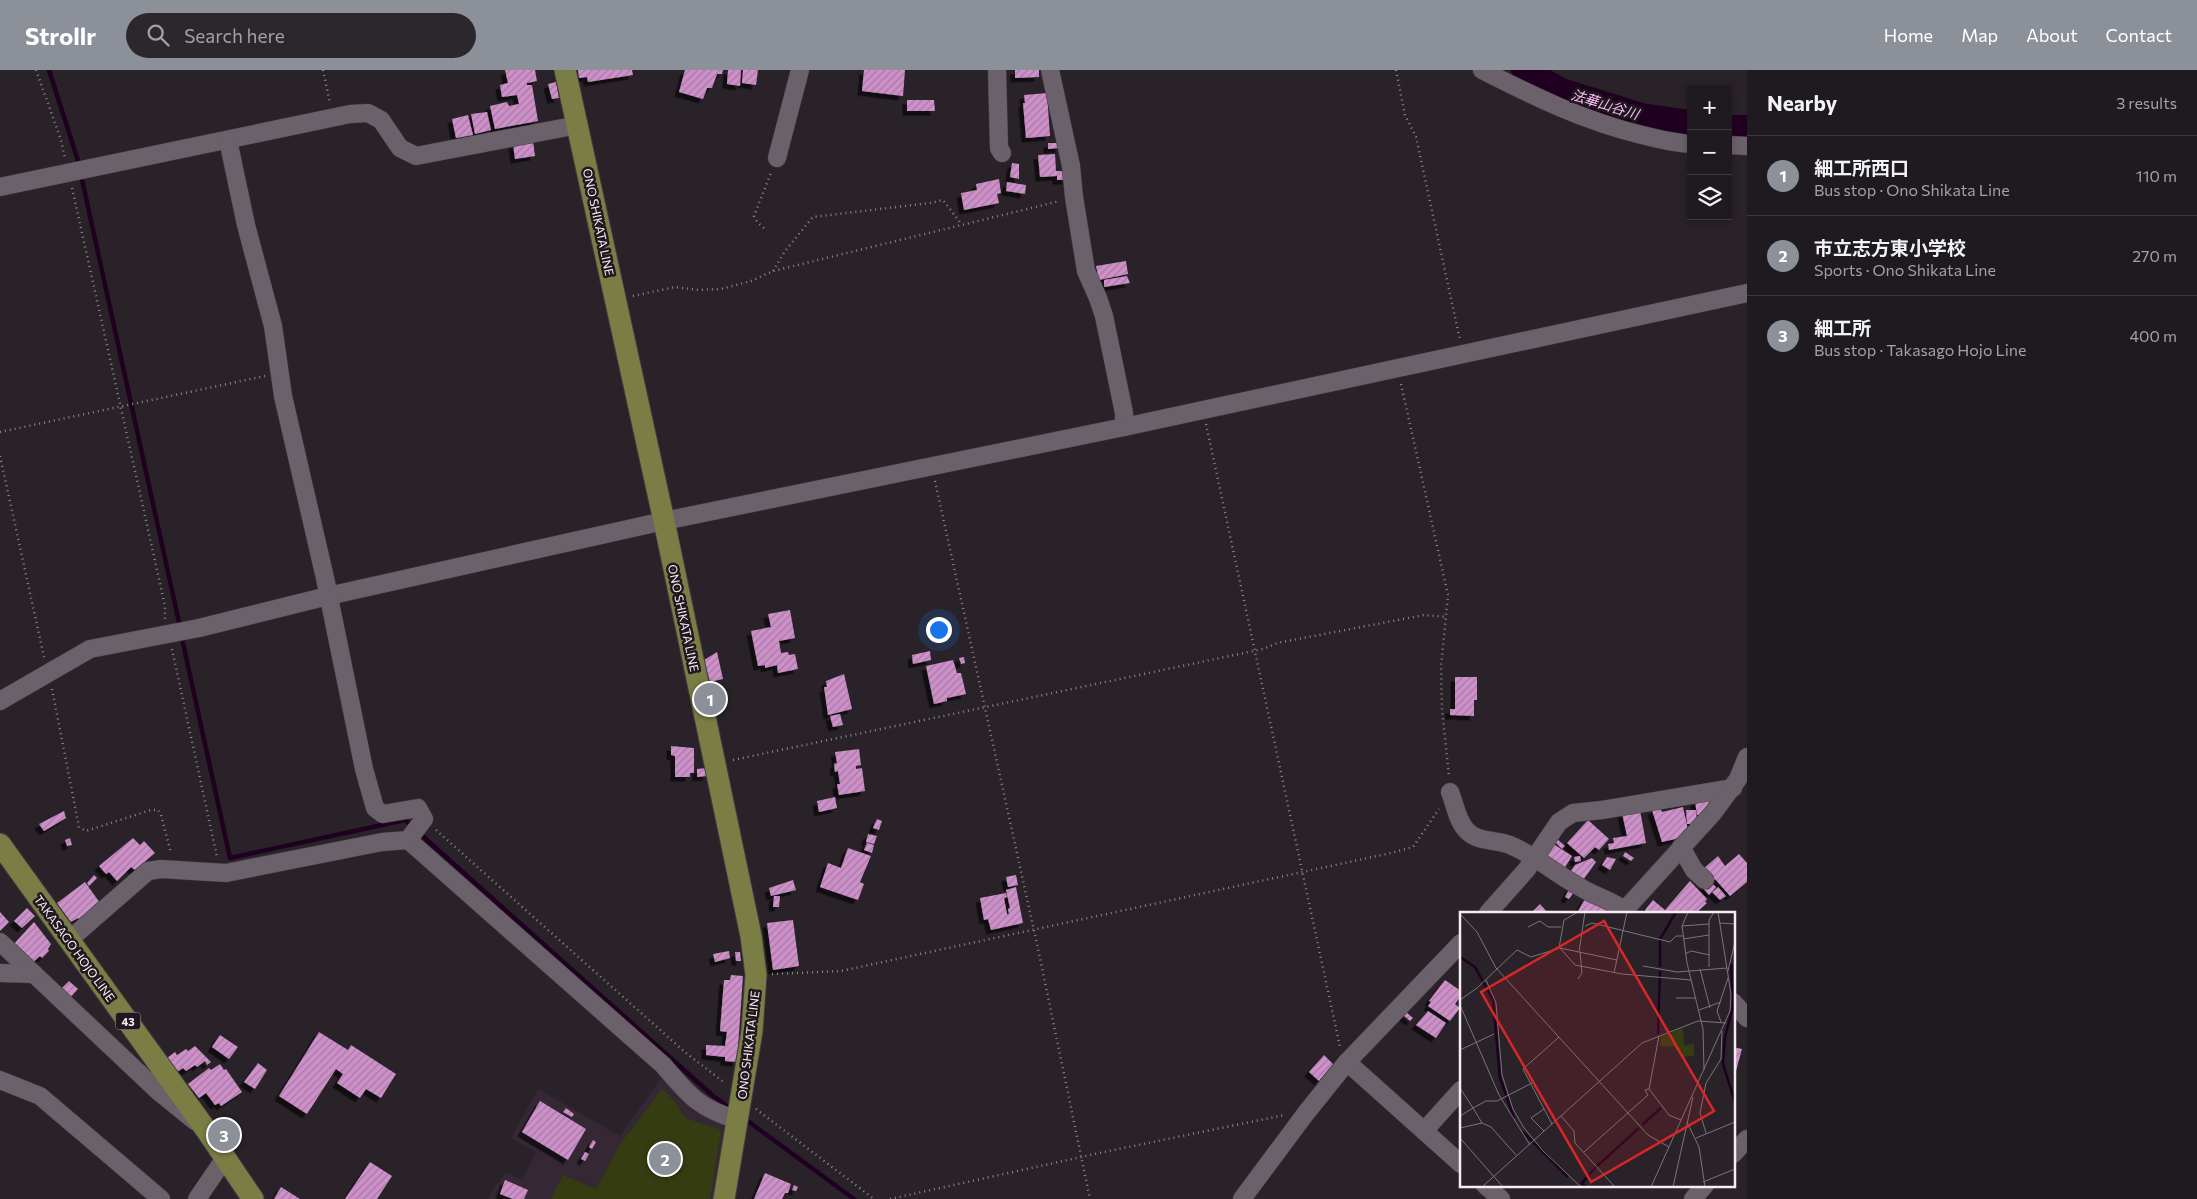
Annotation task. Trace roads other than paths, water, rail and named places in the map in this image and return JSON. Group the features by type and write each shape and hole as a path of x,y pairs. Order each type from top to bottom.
{"main road":[{"name":"ONO SHIKATA LINE","path":"565,70 752,936 756,975 752,1031 724,1199"},
{"name":"TAKASAGO HOJO LINE","path":"0,844 207,1131 253,1199"}],"street":[{"path":"777,158 800,70"},
{"path":"997,70 999,148 1002,154"},
{"path":"1050,70 1071,166 1086,271 1104,316 1124,413 1124,428"},
{"path":"1482,70 1553,106 1612,128 1678,144 1687,144"},
{"path":"0,187 228,140 333,116 368,113 381,120 400,148 416,156 578,125"},
{"path":"228,140 246,225 273,326 283,396 328,596 364,769 375,808 382,814 418,808 424,819 408,840"},
{"path":"1732,145 1747,146"},
{"path":"0,702 90,650 207,626 328,596 664,522 1124,428 1747,293"},
{"path":"1450,792 1461,822 1467,831 1483,840 1508,844 1536,858 1580,888 1629,910 1681,847 1739,784 1747,757"},
{"path":"1489,912 1536,858 1559,822 1573,813 1602,810 1739,784"},
{"path":"69,940 148,871 161,868 221,873 382,842 408,840 662,1065 697,1103 714,1112 740,1106"},
{"path":"1681,847 1694,870 1705,880"},
{"path":"0,942 158,1092 207,1131"},
{"path":"1242,1199 1306,1113 1347,1062 1460,944"},
{"path":"0,974 34,974"},
{"path":"1734,1003 1747,1018"},
{"path":"1347,1062 1460,1163"},
{"path":"0,1080 40,1096 161,1199"},
{"path":"1424,1131 1460,1091"},
{"path":"1734,1153 1747,1139"},
{"path":"197,1199 225,1158"},
{"path":"1486,1186 1501,1199"},
{"path":"1693,1199 1704,1186"}],"waterway":[{"path":"49,70 80,167"},
{"name":"法華山谷川","path":"1524,70 1561,91 1641,116 1687,122"},
{"name":"法華山谷川","path":"1732,128 1747,128"},
{"path":"81,175 180,627"},
{"path":"181,634 230,858 405,820 412,826"},
{"path":"418,832 712,1095 732,1110"},
{"path":"745,1119 854,1199"}],"place":[{"name":"細工所西口","path":"710,699"},
{"name":"細工所","path":"224,1135"},
{"name":"市立志方東小学校","path":"665,1159"}]}
